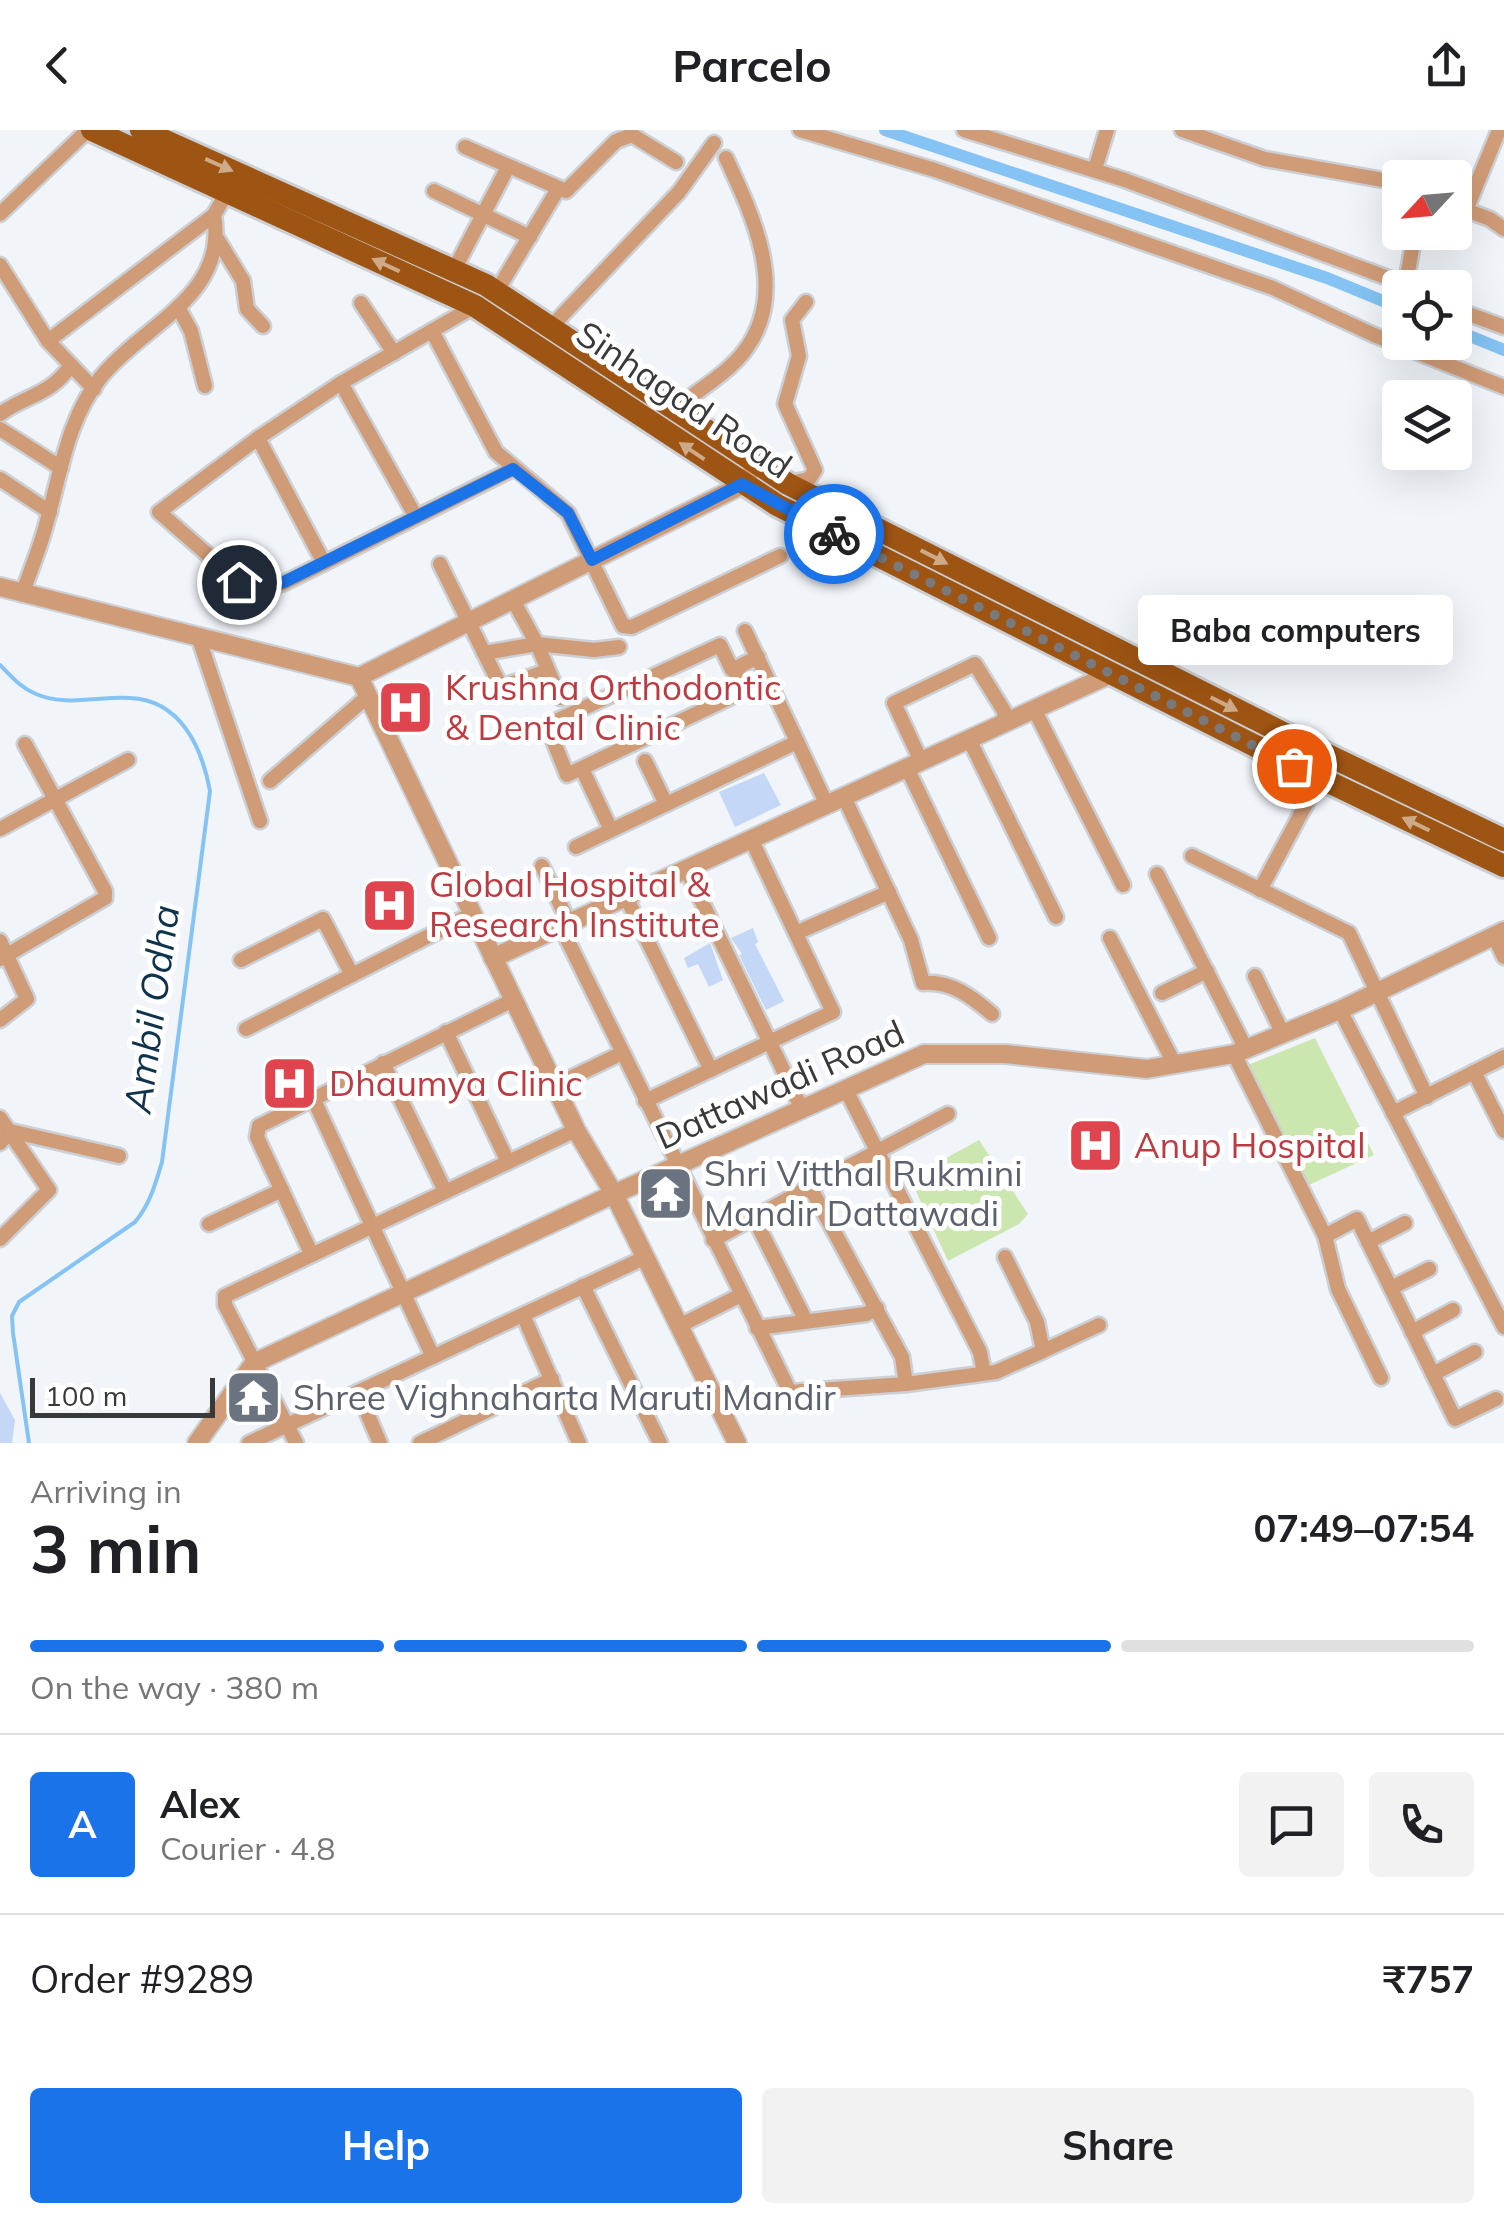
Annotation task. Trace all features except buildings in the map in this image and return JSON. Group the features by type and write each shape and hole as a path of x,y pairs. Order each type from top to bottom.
{"main road":[{"name":"Sinhagad Road","path":"90,130 454,270 497,291 788,484 1504,840"},
{"name":"Sinhagad Road","path":"141,130 242,191 475,306 742,484 1111,674 1504,866"}],"street":[{"path":"0,214 90,130"},
{"path":"800,130 935,170 1273,288 1374,335 1504,387"},
{"path":"964,130 1094,170 1382,276"},
{"path":"1094,170 1107,130"},
{"path":"1182,130 1265,159 1382,180"},
{"path":"1472,184 1499,130"},
{"path":"465,147 558,189 573,188 616,140 632,134 676,162"},
{"path":"552,326 679,192 714,143"},
{"path":"674,408 746,349 762,306 764,264 760,242 726,158"},
{"path":"454,270 508,166"},
{"path":"497,291 558,189"},
{"path":"48,342 242,191"},
{"path":"434,191 530,237"},
{"path":"1472,214 1504,229"},
{"path":"214,215 218,240 243,281 247,309 262,326"},
{"path":"22,594 50,512 70,430 102,377 196,292 218,240"},
{"path":"0,265 48,342 94,389"},
{"path":"788,484 809,479 814,470 784,404 799,356 792,320 806,302"},
{"path":"361,303 394,353"},
{"path":"475,306 340,383 159,512 239,582 262,589 324,563 513,469"},
{"path":"178,307 191,330 205,386"},
{"path":"1472,315 1504,327"},
{"path":"432,330 496,452 568,513 627,628 780,556"},
{"path":"0,414 58,384 71,365"},
{"path":"340,383 416,517"},
{"path":"0,429 61,468"},
{"path":"258,438 324,563"},
{"path":"0,586 359,677 742,484 755,464"},
{"path":"0,479 50,512"},
{"path":"440,564 501,687 547,670"},
{"path":"513,600 560,698"},
{"path":"745,631 797,742 888,892 911,940 923,983 947,984 970,995 992,1014"},
{"path":"198,636 260,821"},
{"path":"484,653 537,644 594,650 619,647"},
{"path":"736,667 746,690 567,775 546,725 720,644 732,670 736,667 758,657"},
{"path":"989,938 914,764 894,703 975,664 1004,711 1005,722"},
{"path":"493,958 1111,674"},
{"path":"359,677 554,1086 614,1194 737,1443"},
{"path":"270,781 368,696"},
{"path":"1034,709 1122,886"},
{"path":"969,739 1056,916"},
{"path":"576,847 797,742"},
{"path":"0,1020 27,999 2,951 105,898 105,890 25,744"},
{"path":"0,829 128,760"},
{"path":"646,761 666,804"},
{"path":"584,774 611,830"},
{"path":"1260,890 1320,778"},
{"path":"645,1101 833,1012 752,839"},
{"path":"1192,856 1349,933 1380,991 1426,1096"},
{"path":"542,866 622,1053 790,1392 984,1374 1098,1325"},
{"path":"686,869 802,1110"},
{"path":"1157,874 1206,971 1325,1236 1338,1289 1382,1378"},
{"path":"796,934 888,892"},
{"path":"626,897 710,1070"},
{"path":"246,1028 472,914"},
{"path":"242,960 323,919 352,975"},
{"path":"1499,934 1504,957"},
{"name":"Dattawadi Road","path":"197,1443 254,1364 614,1194 924,1054 1005,1054 1147,1069 1240,1052 1340,1010 1499,934"},
{"path":"1110,938 1174,1065"},
{"path":"1162,993 1206,971"},
{"path":"1255,976 1282,1034"},
{"path":"312,1253 257,1130 313,1098 513,1000"},
{"path":"1340,1010 1504,1326"},
{"path":"446,1032 508,1162"},
{"path":"554,1086 622,1053"},
{"path":"1394,1113 1504,1058"},
{"path":"384,1064 445,1191"},
{"path":"1474,1072 1504,1131"},
{"path":"846,1090 980,1352 984,1374"},
{"path":"313,1098 434,1356"},
{"path":"713,1240 948,1114"},
{"path":"0,1118 5,1138 50,1190 0,1239"},
{"path":"296,1443 225,1306 225,1296 576,1130"},
{"path":"5,1138 119,1156"},
{"path":"810,1187 902,1357 906,1384"},
{"path":"209,1224 282,1190"},
{"path":"1325,1236 1357,1219 1455,1419 1496,1399"},
{"path":"755,1220 806,1322"},
{"path":"1368,1242 1404,1223"},
{"path":"249,1443 646,1257"},
{"path":"1005,1257 1037,1322 1044,1351"},
{"path":"1391,1288 1429,1269"},
{"path":"583,1286 660,1443"},
{"path":"680,1326 741,1295"},
{"path":"757,1328 866,1314 876,1308"},
{"path":"1412,1332 1454,1310"},
{"path":"522,1315 578,1443"},
{"path":"1433,1374 1476,1352"},
{"path":"420,1443 552,1379"},
{"path":"358,1392 380,1443"}],"green space":[{"path":"1315,1038 1374,1155 1309,1185 1248,1065"},
{"path":"979,1140 1028,1214 1019,1224 948,1261 910,1178"}],"waterway":[{"path":"885,130 1327,278 1382,301"},
{"path":"1472,337 1504,350"},
{"name":"Ambil Odha","path":"0,665 16,681 47,698 130,698 163,707 176,717 195,743 210,791 162,1162 148,1201 135,1222 19,1302 12,1316 29,1443"}],"way so far":[{"path":"834,534 1294,766"}],"place":[{"name":"Krushna Orthodontic & Dental Clinic","path":"406,708"},
{"name":"Baba computers","path":"1294,766"},
{"name":"Global Hospital & Research Institute","path":"390,905"},
{"name":"Dhaumya Clinic","path":"290,1084"},
{"name":"Anup Hospital","path":"1095,1146"},
{"name":"Shri Vitthal Rukmini Mandir Dattawadi","path":"665,1194"},
{"name":"Shree Vighnaharta Maruti Mandir","path":"254,1398"}],"route":[{"path":"239,582 262,589 284,582 513,469 568,513 592,560 742,484 834,534"}]}
